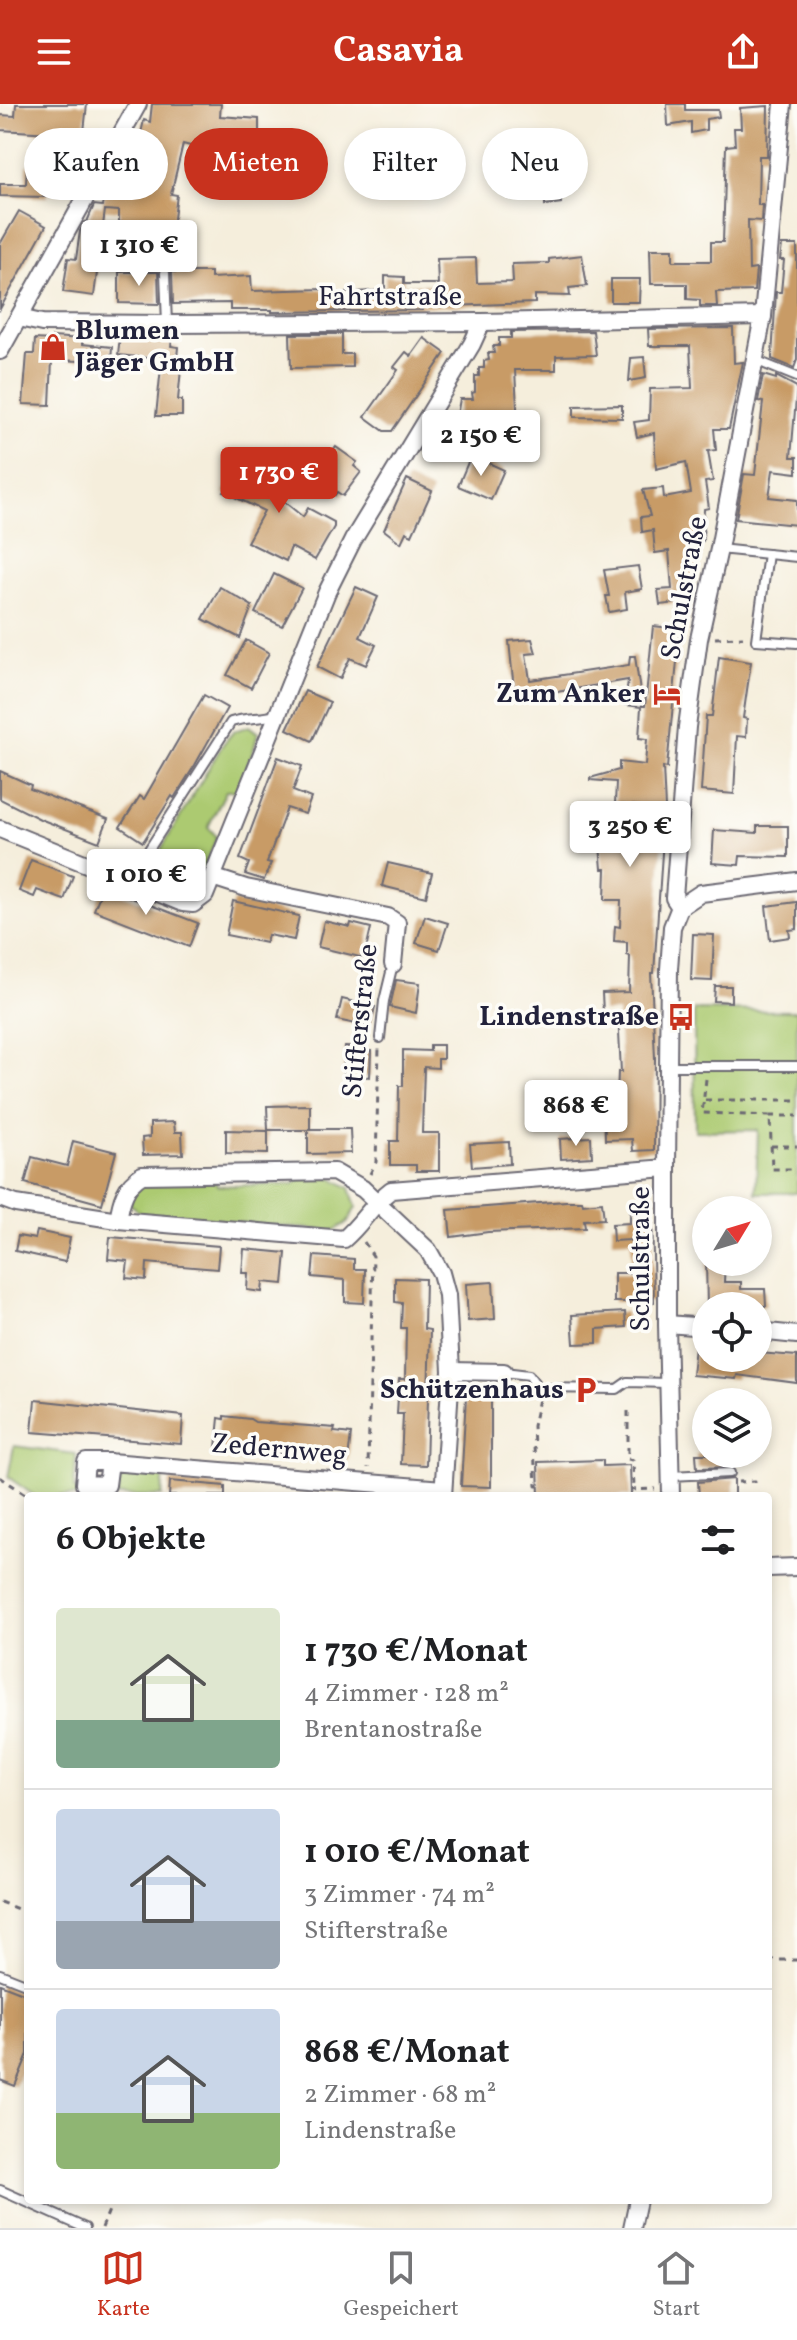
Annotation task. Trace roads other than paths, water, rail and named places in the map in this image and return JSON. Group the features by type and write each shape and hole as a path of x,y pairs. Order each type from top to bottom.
{"street":[{"path":"0,351 10,325 138,104"},
{"name":"Schulstraße","path":"671,1487 667,1324 668,1066 672,927 680,907 674,898 687,727 699,639 763,316 783,104"},
{"name":"Fahrtstraße","path":"10,325 482,322 763,316"},
{"path":"0,829 183,903 193,904 205,895 327,592 353,540 472,344 482,322"},
{"name":"Stifterstraße","path":"212,877 246,888 388,917 397,923 393,964"},
{"path":"680,907 701,893 797,881"},
{"path":"0,1198 16,1204 118,1220 344,1239 356,1229 376,1201 391,1190 667,1168"},
{"path":"118,1220 129,1185 142,1175 334,1172 346,1176 363,1189 428,1250 441,1273 447,1295 451,1371 443,1492"},
{"path":"667,1324 692,1326"},
{"path":"772,1332 797,1335"},
{"path":"451,1371 504,1372"},
{"name":"Zedernweg","path":"110,1462 368,1483 436,1492"},
{"path":"772,1568 797,1567"},
{"path":"632,2228 637,2204"}],"lane":[{"path":"165,273 167,324"},
{"path":"755,360 797,377"},
{"path":"719,549 797,557"},
{"path":"768,554 756,640 797,643"},
{"path":"130,879 231,722 242,718 259,720 277,714"},
{"name":"Stifterstraße","path":"380,1038 384,1001 393,964"},
{"path":"668,1066 797,1066"},
{"path":"504,1372 529,1375 538,1388 617,1389 627,1382 668,1383"},
{"path":"671,1487 730,1473"},
{"path":"0,1974 24,1983"},
{"path":"0,2190 24,2201"},
{"path":"30,2204 85,2228"},
{"path":"47,2212 51,2204"}],"place":[{"name":"Blumen Jäger GmbH","path":"53,347"},
{"name":"Zum Anker","path":"667,694"},
{"name":"Lindenstraße","path":"681,1017"},
{"name":"Schützenhaus","path":"586,1390"}]}
